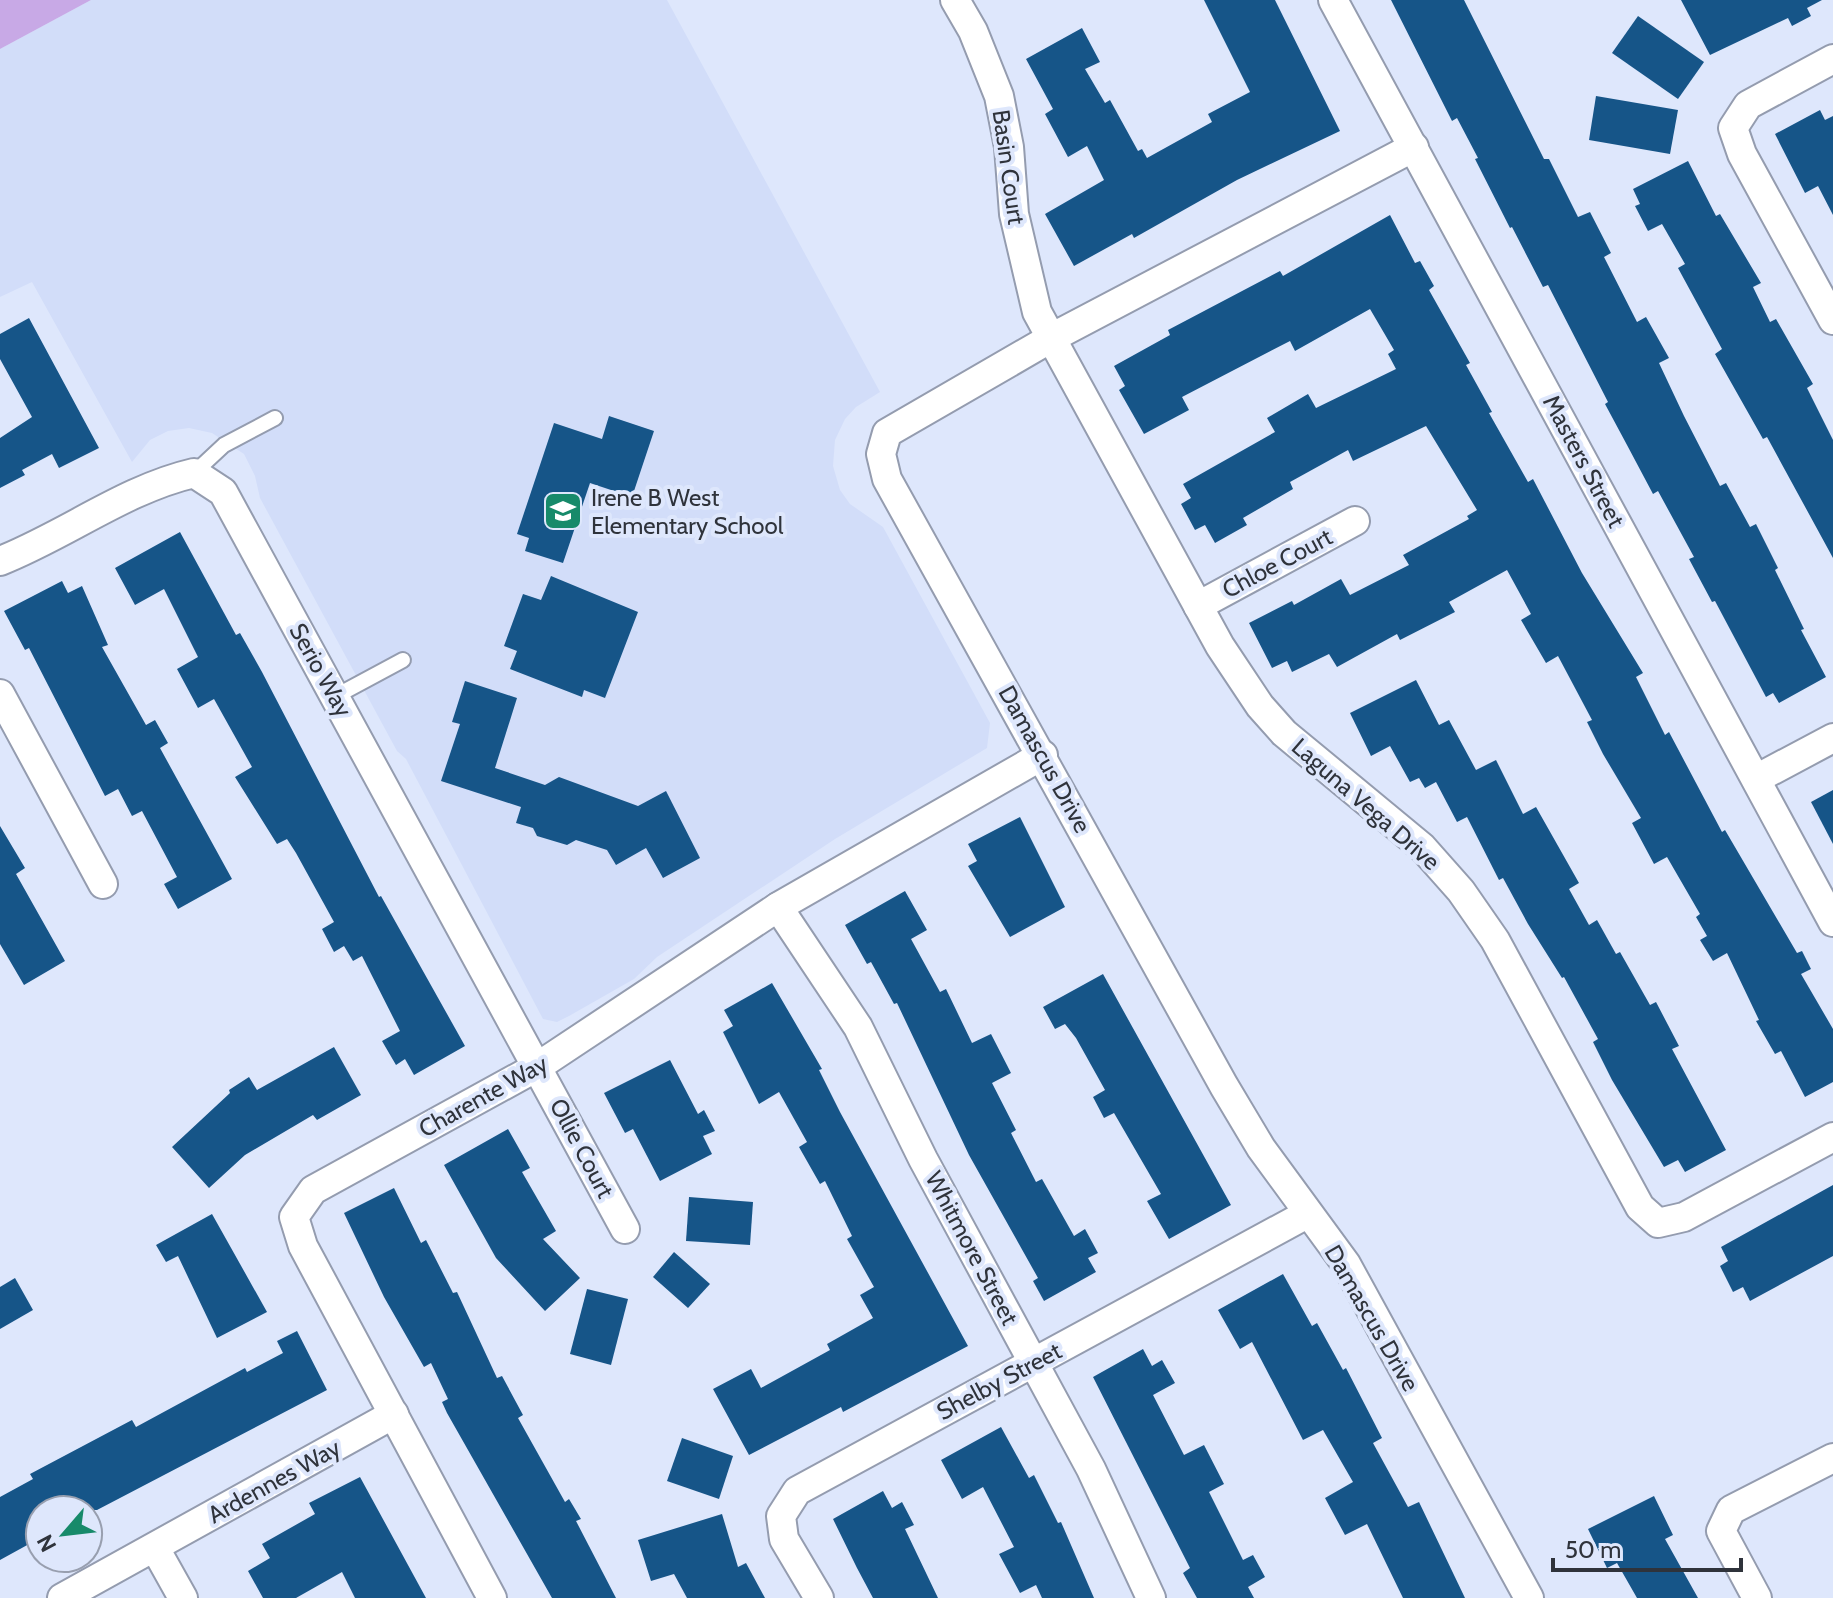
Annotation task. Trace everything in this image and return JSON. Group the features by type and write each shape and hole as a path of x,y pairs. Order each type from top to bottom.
{"street":[{"name":"Basin Court","path":"955,0 978,41 999,96 1009,147 1014,214 1023,262 1037,312 1053,337"},
{"name":"Masters Street","path":"1333,0 1833,922"},
{"path":"1833,59 1748,105 1733,128 1742,154 1833,320"},
{"name":"Damascus Drive","path":"1414,147 1053,337 887,433 881,454 887,479 1043,755 1224,1086 1261,1148 1346,1264 1529,1598"},
{"name":"Laguna Vega Drive","path":"1053,337 1238,677 1284,733 1422,847 1461,891 1495,940 1640,1207 1658,1223 1684,1217 1833,1137"},
{"path":"0,561 52,539 159,481 194,473"},
{"name":"Serio Way","path":"194,473 223,492 537,1067"},
{"name":"Chloe Court","path":"1198,606 1355,521"},
{"path":"0,694 103,884"},
{"path":"1756,779 1833,738"},
{"name":"Charente Way","path":"492,1598 303,1246 294,1217 313,1190 537,1067 778,907 1043,755"},
{"name":"Whitmore Street","path":"778,907 858,1027 1118,1522 1151,1598"},
{"name":"Ollie Court","path":"537,1067 625,1229"},
{"name":"Shelby Street","path":"819,1598 784,1539 781,1516 797,1491 1307,1214"},
{"name":"Ardennes Way","path":"62,1598 394,1414"},
{"path":"1757,1598 1721,1531 1731,1510 1833,1458"},
{"path":"155,1548 183,1598"}],"lane":[{"path":"194,473 224,445 275,418"},
{"path":"336,696 403,660"}],"shaded area":[{"path":"0,0 91,0 0,49"},
{"name":"Irene B West Elementary School","path":"91,0 667,0 880,392 856,407 845,419 835,440 833,466 840,490 850,504 883,527 990,723 987,748 835,839 657,957 634,979 557,1022 543,1019 406,759 397,751 260,498 255,476 244,454 212,433 189,428 168,431 150,440 132,462 32,282 0,297 0,49"}],"building":[{"path":"1204,0 1275,0 1340,131 1237,180 1134,238 1132,234 1074,266 1045,214 1104,180 1087,146 1068,157 1045,114 1053,109 1026,59 1082,28 1100,62 1085,69 1105,103 1110,100 1138,151 1142,149 1147,158 1212,122 1208,114 1250,92"},
{"path":"1391,0 1464,0 1544,159 1549,159 1578,217 1590,212 1611,253 1604,257 1637,322 1646,317 1669,358 1659,363 1684,416 1720,486 1726,483 1750,527 1756,524 1804,629 1801,630 1826,677 1779,703 1773,693 1766,697 1689,559 1694,557 1658,491 1653,494 1605,404 1608,402 1548,285 1543,287 1510,228 1457,118 1452,121"},
{"path":"1681,0 1822,0 1807,8 1811,16 1792,26 1788,18 1710,55"},
{"path":"1638,16 1704,62 1678,99 1612,53"},
{"path":"1596,96 1678,110 1670,154 1589,140"},
{"path":"1820,110 1825,120 1833,116 1833,215 1818,186 1805,193 1775,134"},
{"path":"1688,161 1716,216 1720,214 1761,283 1753,287 1770,322 1776,319 1813,384 1807,388 1833,440 1833,558 1767,437 1763,439 1715,354 1722,349 1678,268 1685,264 1662,224 1648,231 1635,206 1640,204 1633,189"},
{"path":"1390,215 1415,263 1420,261 1434,286 1429,290 1470,363 1466,365 1492,412 1489,413 1528,482 1533,479 1582,573 1643,673 1636,677 1665,735 1669,732 1722,832 1725,830 1797,953 1802,951 1811,969 1801,974 1833,1029 1833,1082 1805,1097 1781,1051 1775,1054 1756,1021 1759,1020 1727,953 1713,961 1700,940 1707,936 1696,917 1700,914 1667,857 1654,864 1632,823 1641,818 1603,754 1587,722 1592,720 1558,656 1546,663 1521,620 1531,614 1507,570 1449,602 1455,612 1400,640 1397,634 1337,667 1329,654 1292,672 1287,661 1272,668 1249,623 1292,601 1294,605 1341,579 1350,595 1409,565 1403,555 1469,519 1467,516 1477,510 1426,426 1353,461 1348,450 1290,482 1293,489 1243,518 1247,525 1215,543 1205,525 1195,530 1181,504 1191,498 1183,484 1275,432 1267,418 1308,394 1316,408 1396,369 1388,354 1394,350 1370,309 1295,351 1290,341 1182,397 1189,410 1144,434 1119,390 1125,386 1114,366 1170,335 1168,330 1280,271 1283,276"},
{"path":"29,318 99,448 59,468 52,454 22,470 25,475 0,488 0,438 32,417 0,359 0,334"},
{"path":"609,416 654,431 632,497 590,483 563,563 525,551 529,538 517,534 554,423 602,439"},
{"path":"180,532 236,635 240,633 262,672 379,897 465,1046 414,1075 405,1059 396,1065 382,1041 400,1031 362,956 353,961 344,946 334,952 322,929 334,922 296,853 287,839 277,844 235,777 252,767 214,699 198,708 177,669 198,657 164,589 135,605 115,568"},
{"path":"551,576 638,612 605,698 584,690 582,697 510,669 517,651 504,646 523,594 541,600"},
{"path":"62,581 68,593 82,586 108,645 102,647 146,725 155,720 168,743 160,748 232,879 178,909 164,884 177,877 142,811 132,816 118,789 105,796 29,648 25,650 4,611"},
{"path":"1416,680 1439,725 1449,720 1476,770 1496,760 1523,814 1536,807 1579,883 1569,889 1589,925 1597,920 1616,954 1620,952 1650,1005 1656,1002 1679,1046 1672,1049 1726,1150 1685,1172 1678,1160 1664,1167 1612,1080 1593,1042 1598,1039 1564,977 1528,924 1503,878 1499,880 1467,817 1457,822 1436,782 1425,788 1419,778 1410,782 1390,746 1371,756 1350,713"},
{"path":"465,681 517,698 495,768 545,785 559,777 638,806 666,791 700,858 663,878 646,848 616,865 607,850 576,840 567,845 537,836 533,828 516,823 521,807 441,781 460,724 452,722"},
{"path":"1833,790 1833,844 1811,802"},
{"path":"1020,817 1065,907 1010,937 968,866 977,861 968,844"},
{"path":"0,826 25,868 16,874 65,961 24,985 0,944"},
{"path":"905,891 927,930 911,939 940,992 946,989 972,1043 991,1034 1011,1073 992,1083 1016,1130 1011,1133 1036,1182 1042,1179 1074,1236 1085,1229 1098,1253 1088,1258 1096,1272 1044,1301 1033,1281 1038,1278 969,1155 897,1003 894,1004 871,962 867,964 845,925"},
{"path":"1103,974 1231,1205 1169,1239 1147,1201 1161,1194 1114,1113 1104,1118 1093,1097 1105,1090 1076,1038 1065,1024 1055,1029 1043,1007"},
{"path":"772,983 822,1069 819,1070 840,1112 968,1346 843,1412 841,1407 749,1455 713,1389 751,1369 761,1388 830,1350 827,1344 873,1318 860,1295 874,1287 847,1239 852,1236 825,1181 820,1184 799,1147 807,1142 779,1092 759,1104 723,1032 733,1026 724,1010"},
{"path":"334,1047 361,1095 317,1120 313,1115 245,1155 209,1188 172,1147 230,1093 229,1090 249,1077 257,1090"},
{"path":"670,1060 698,1114 704,1110 715,1131 703,1136 712,1154 660,1181 633,1129 625,1133 604,1093"},
{"path":"508,1129 530,1168 522,1172 556,1231 543,1239 580,1278 545,1311 496,1258 444,1165"},
{"path":"1833,1185 1833,1256 1750,1301 1743,1287 1733,1292 1720,1266 1728,1261 1721,1247"},
{"path":"394,1188 421,1243 426,1240 453,1293 457,1292 497,1378 502,1376 523,1415 518,1418 565,1502 569,1499 581,1519 576,1521 616,1598 552,1598 447,1413 442,1402 448,1399 431,1363 424,1367 384,1297 344,1213"},
{"path":"689,1197 753,1202 750,1245 686,1241"},
{"path":"212,1214 267,1312 217,1338 178,1256 166,1262 156,1245"},
{"path":"674,1252 710,1284 688,1308 653,1277"},
{"path":"1283,1274 1312,1326 1317,1323 1343,1370 1346,1368 1382,1438 1373,1443 1408,1507 1419,1502 1465,1598 1403,1598 1367,1524 1345,1535 1325,1498 1353,1482 1323,1430 1303,1440 1252,1342 1240,1349 1218,1310"},
{"path":"15,1278 33,1310 0,1329 0,1287"},
{"path":"587,1289 628,1299 611,1365 570,1354"},
{"path":"297,1331 327,1390 104,1506 104,1494 24,1494 24,1547 0,1560 0,1497 33,1479 30,1474 132,1420 136,1427 245,1368 247,1372 283,1353 277,1341"},
{"path":"1143,1349 1152,1366 1162,1360 1175,1383 1153,1395 1184,1455 1204,1445 1224,1484 1209,1492 1243,1560 1253,1555 1265,1577 1248,1587 1254,1598 1197,1598 1183,1573 1190,1568 1093,1377"},
{"path":"1001,1427 1029,1478 1034,1475 1058,1523 1061,1522 1094,1598 1042,1598 1036,1585 1020,1593 999,1554 1014,1547 983,1487 962,1499 941,1460"},
{"path":"682,1438 733,1456 719,1499 667,1481"},
{"path":"360,1477 426,1598 355,1598 342,1572 296,1598 263,1598 248,1571 270,1558 262,1544 315,1514 309,1503"},
{"path":"883,1491 892,1508 902,1502 914,1525 905,1529 938,1598 873,1598 857,1568 833,1519"},
{"path":"1654,1496 1673,1535 1665,1539 1698,1598 1637,1598 1617,1563 1607,1568 1588,1529"},
{"path":"722,1514 738,1567 746,1563 765,1598 687,1598 674,1574 651,1581 638,1540"}],"place":[{"name":"Irene B West Elementary School","path":"563,511"}]}
